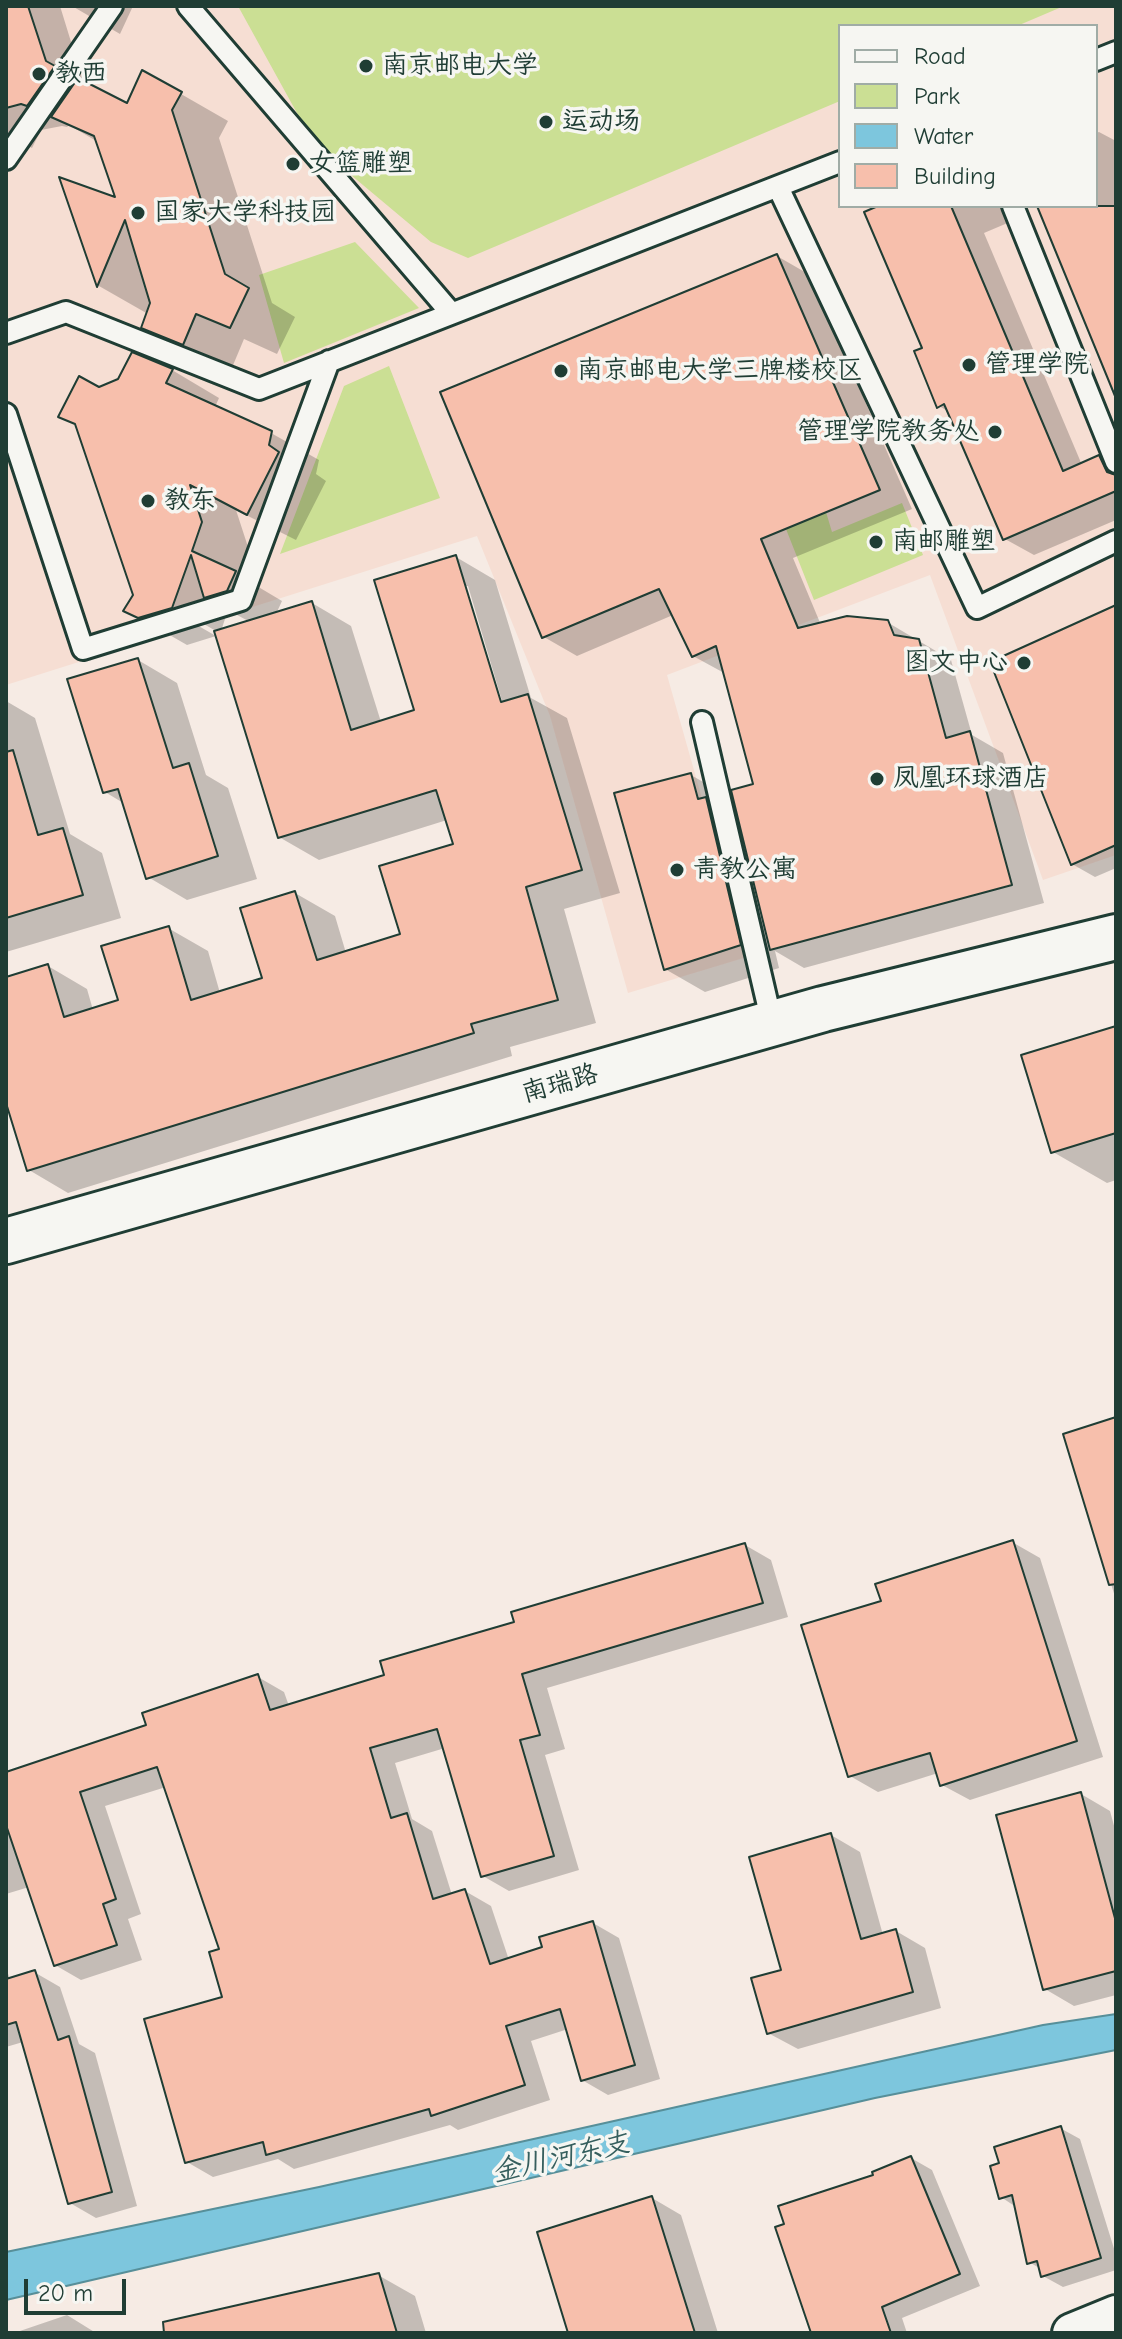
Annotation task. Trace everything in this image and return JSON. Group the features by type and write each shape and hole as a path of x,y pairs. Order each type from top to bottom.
{"street":[{"name":"南瑞路","path":"6,1241 772,1023 1116,937"},
{"path":"1072,2333 1116,2315"}],"lane":[{"path":"6,159 112,6"},
{"path":"188,6 451,313"},
{"path":"6,333 66,312 259,389 838,163"},
{"path":"778,187 977,608 1116,541"},
{"path":"1014,208 1116,462"},
{"path":"6,414 83,649 241,600 329,361"},
{"path":"702,722 772,1023"}],"shaded area":[{"name":"南京邮电大学三牌楼校区","path":"6,6 1116,6 1116,855 1043,880 930,575 667,675 747,957 628,993 550,716 477,536 6,685"}],"green space":[{"name":"运动场","path":"238,6 1064,6 1022,24 838,24 838,102 468,258 431,242 314,144"},
{"path":"355,242 419,308 284,363 259,275"},
{"path":"389,366 440,498 280,554 344,386"},
{"path":"902,503 923,555 814,600 786,529 826,512 832,532"}],"water":[{"name":"金川河东支","path":"1116,2014 1116,2050 875,2098 6,2300 6,2252 319,2187 1043,2025"}],"building":[{"path":"6,6 28,6 46,61 55,66 27,106 21,104 6,108"},
{"name":"国家大学科技园","path":"142,70 182,92 172,110 225,274 249,288 230,328 196,314 183,345 141,328 150,303 125,220 97,287 59,177 115,197 94,136 51,117 78,78 127,103"},
{"path":"1116,206 1115,396 1038,208"},
{"name":"管理学院","path":"873,208 952,208 1063,471 1099,455 1107,472 1116,475 1116,491 1003,540 944,404 937,408 914,351 922,348 864,212"},
{"path":"777,254 880,490 761,539 798,628 847,616 888,620 894,635 919,639 946,738 970,731 1012,885 770,950 731,790 753,784 716,646 692,657 659,589 542,638 440,392"},
{"name":"教东","path":"132,352 173,369 166,383 272,431 269,445 279,452 247,515 190,485 202,522 192,551 236,571 227,591 204,598 191,555 172,608 138,618 123,611 133,595 75,424 58,417 79,376 99,387 118,379"},
{"path":"456,555 501,702 528,694 582,870 526,887 558,1000 471,1024 474,1033 27,1171 6,1103 6,977 48,964 64,1017 118,1000 101,946 169,926 191,1000 262,978 240,908 295,891 317,960 400,934 379,866 453,844 436,790 278,838 214,631 312,601 351,730 414,710 374,580"},
{"path":"1116,605 1116,845 1071,865 990,662"},
{"path":"138,658 173,768 189,763 218,856 146,879 118,789 103,793 67,679"},
{"path":"13,750 38,835 63,828 83,895 6,918 6,752"},
{"name":"青教公寓","path":"691,773 698,799 706,797 741,945 664,970 614,793"},
{"path":"1116,1026 1116,1133 1051,1153 1021,1055"},
{"path":"1116,1417 1116,1584 1109,1585 1063,1434"},
{"path":"1013,1540 1077,1741 940,1786 930,1753 848,1777 801,1625 881,1601 875,1584"},
{"path":"745,1543 763,1603 522,1674 540,1735 520,1740 554,1856 481,1877 437,1729 370,1748 391,1818 407,1813 433,1899 465,1889 490,1964 542,1947 539,1937 593,1921 635,2065 581,2081 560,2009 506,2026 525,2085 431,2116 429,2109 266,2155 263,2142 185,2163 144,2019 222,1997 209,1952 219,1949 157,1767 80,1792 116,1899 103,1904 117,1945 54,1966 6,1825 6,1772 146,1725 142,1713 258,1674 270,1710 384,1675 380,1661 514,1622 511,1612"},
{"path":"1081,1792 1116,1922 1116,1971 1043,1990 996,1815"},
{"path":"831,1833 861,1939 896,1929 913,1992 767,2034 751,1978 781,1970 749,1857"},
{"path":"35,1970 58,2040 69,2036 112,2192 68,2204 16,2022 6,2025 6,1979"},
{"path":"1061,2126 1101,2258 1041,2277 1037,2261 1027,2264 1012,2195 999,2199 990,2166 999,2163 994,2147"},
{"path":"911,2156 960,2274 882,2307 891,2333 811,2333 775,2227 784,2224 778,2206 873,2175 872,2172"},
{"path":"652,2196 695,2333 568,2333 537,2232"},
{"path":"379,2273 397,2333 164,2333 163,2322"}],"place":[{"name":"南京邮电大学","path":"366,66"},
{"name":"教西","path":"39,74"},
{"name":"运动场","path":"546,122"},
{"name":"女篮雕塑","path":"293,164"},
{"name":"国家大学科技园","path":"138,213"},
{"name":"管理学院","path":"969,365"},
{"name":"南京邮电大学三牌楼校区","path":"561,371"},
{"name":"管理学院教务处","path":"995,432"},
{"name":"教东","path":"148,501"},
{"name":"南邮雕塑","path":"876,542"},
{"name":"图文中心","path":"1024,663"},
{"name":"凤凰环球酒店","path":"877,779"},
{"name":"青教公寓","path":"677,870"}]}
